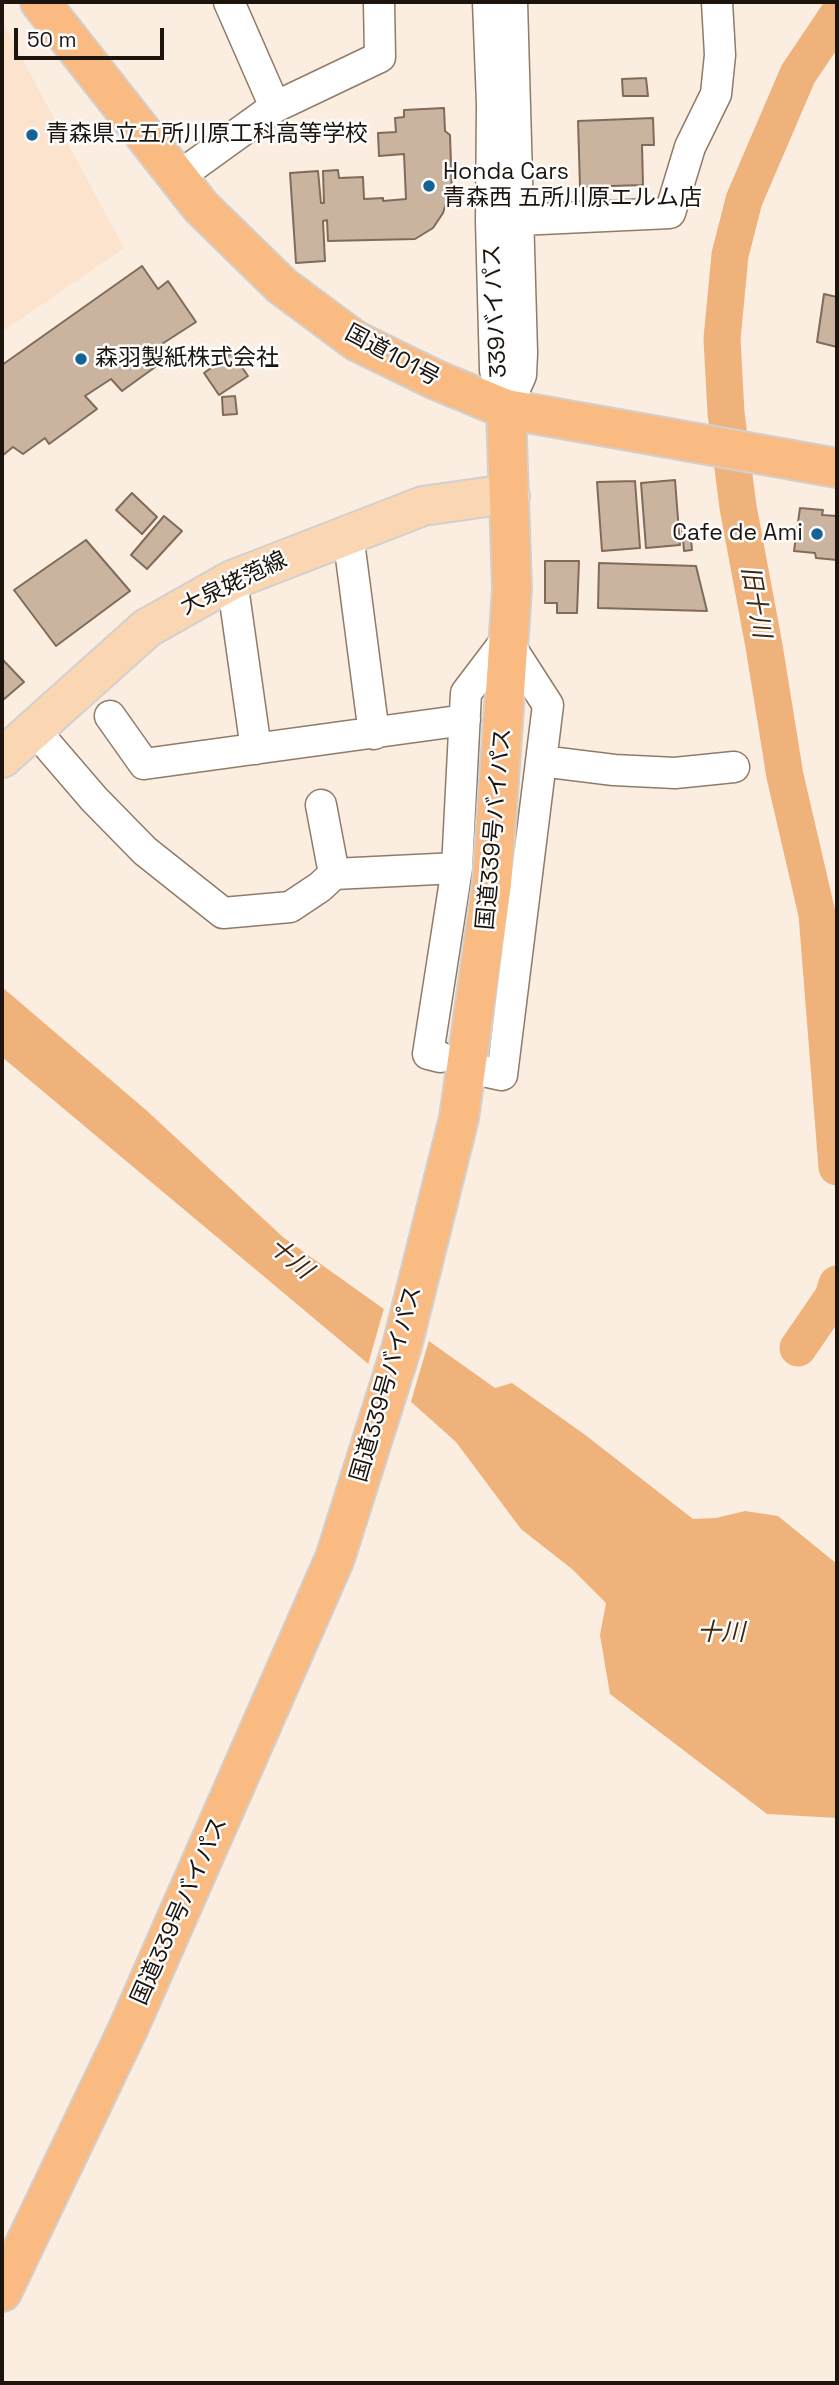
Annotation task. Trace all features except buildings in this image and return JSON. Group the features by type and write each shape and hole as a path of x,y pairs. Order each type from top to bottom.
{"highway":[{"name":"国道101号","path":"40,2 201,207 282,286 356,341 436,380 506,409 837,468"},
{"name":"国道339号バイパス","path":"2,2292 128,2029 335,1558 401,1346 459,1118 492,883 512,589 506,409"}],"main road":[{"name":"大泉姥萢線","path":"2,758 147,628 232,580 423,506 500,495 510,496"}],"street":[{"path":"229,2 275,107"},
{"path":"178,177 275,107 380,57 379,2"},
{"name":"339バイパス","path":"488,2 492,104 504,221 495,370 506,409"},
{"path":"512,2 504,221 670,213 690,148 716,94 720,55 718,2"},
{"path":"348,534 374,734"},
{"path":"232,580 256,749"},
{"path":"440,1057 428,1054 457,867 466,693 510,641 548,705 502,1075 488,1072"},
{"path":"110,716 144,764 465,720"},
{"path":"33,728 94,799 145,851 223,913 290,907 334,874 457,867"},
{"path":"541,761 614,770 675,773 734,767"},
{"path":"321,805 334,874"}],"shaded area":[{"name":"青森県立五所川原工科高等学校","path":"2,21 124,248 2,332"}],"water":[{"name":"十川","path":"2,987 146,1110 284,1238 495,1388 512,1383 584,1434 693,1519 716,1518 745,1511 778,1516 837,1564 837,1818 767,1814 610,1694 600,1635 606,1603 572,1569 521,1529 456,1442 372,1367 2,1057"}],"pier":[{"path":"385,1305 430,1337 410,1405 367,1368"}],"waterway":[{"name":"旧十川","path":"837,16 798,74 744,200 730,255 722,339 726,413 738,507 785,776 817,914 837,1167"},
{"name":"旧十川","path":"798,1348 833,1297 837,1284"}],"place":[{"name":"青森県立五所川原工科高等学校","path":"32,135"},
{"name":"Honda Cars 青森西 五所川原エルム店","path":"429,186"},
{"name":"森羽製紙株式会社","path":"81,359"},
{"name":"Cafe de Ami","path":"817,534"}]}
